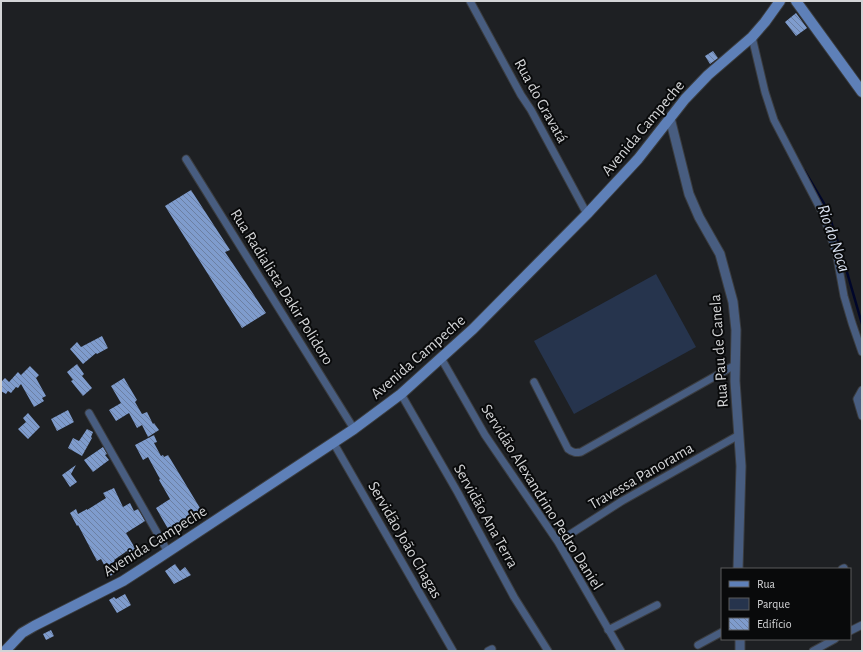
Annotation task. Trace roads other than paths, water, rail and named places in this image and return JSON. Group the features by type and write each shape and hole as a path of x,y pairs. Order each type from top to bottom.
{"main road":[{"name":"Avenida Campeche","path":"5,651 22,633 123,581 354,429 401,394 473,329 587,214 633,164 685,99 708,75 752,37 780,1"},
{"path":"796,1 862,92"}],"street":[{"name":"Rua do Gravatá","path":"470,1 587,214"},
{"path":"752,37 765,92 774,120 823,214 829,229 836,252 844,296 862,352"},
{"name":"Rua Pau de Canela","path":"670,118 689,194 699,217 720,254 731,289 735,315 735,365 741,484 738,568"},
{"name":"Rua Radialista Dakir Polidoro","path":"186,159 354,429"},
{"name":"Servidão Alexandrino Pedro Daniel","path":"441,358 496,454 558,542 621,651"},
{"path":"534,382 568,450 577,453 735,365"},
{"path":"862,390 857,399 862,416"},
{"name":"Servidão Ana Terra","path":"401,394 458,493 514,597 548,651"},
{"path":"89,413 168,552"},
{"name":"Travessa Panorama","path":"558,542 622,501 739,435"},
{"name":"Servidão João Chagas","path":"333,442 453,651"},
{"path":"608,630 657,605"},
{"path":"851,630 862,625"},
{"path":"698,645 721,633"},
{"path":"740,640 740,651"},
{"path":"813,651 833,640"}],"waterway":[{"name":"Rio do Noca","path":"804,170 826,207 840,248 862,324"}]}
